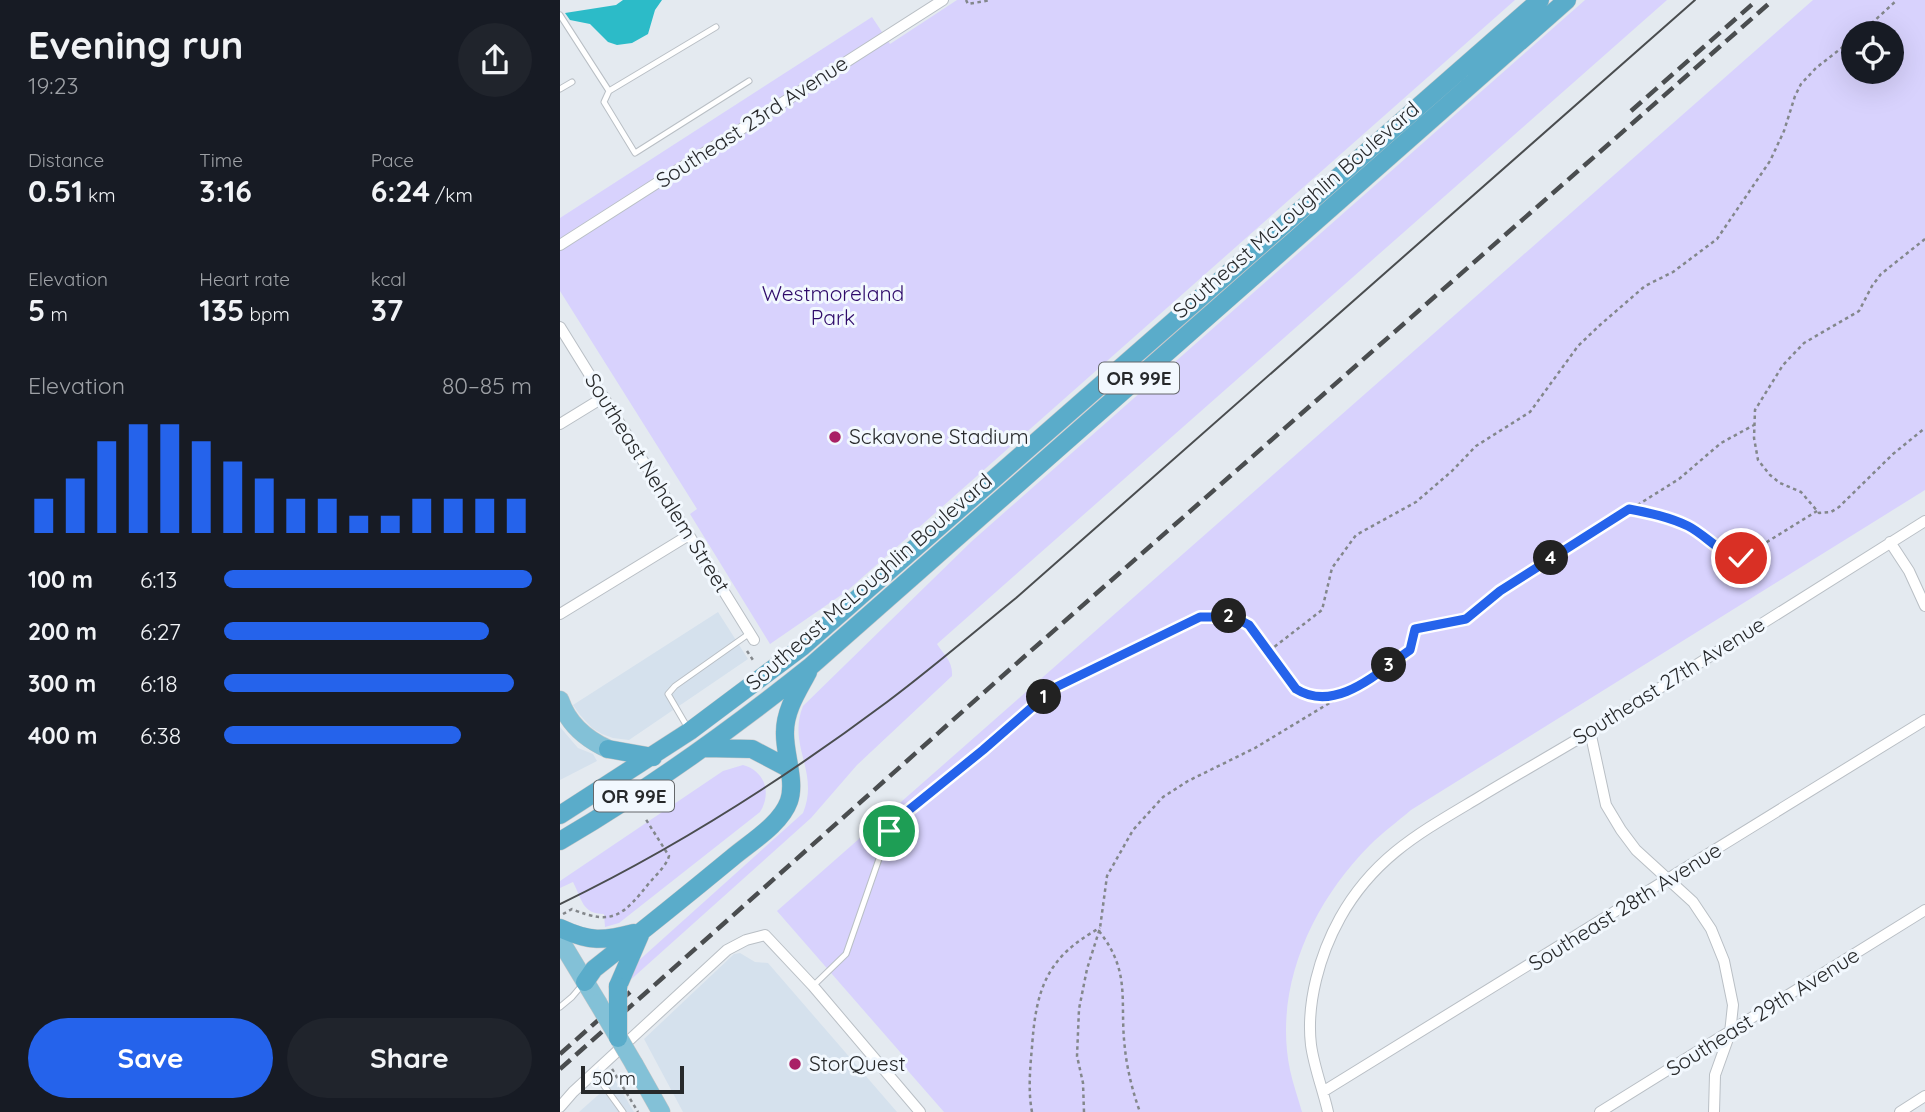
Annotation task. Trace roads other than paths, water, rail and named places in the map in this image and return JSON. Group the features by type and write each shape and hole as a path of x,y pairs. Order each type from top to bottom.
{"highway":[{"name":"Southeast McLoughlin Boulevard","path":"560,815 653,757 785,661 857,601 1540,0"},
{"name":"Southeast McLoughlin Boulevard","path":"560,841 622,804 705,748 811,666 1567,0"},
{"path":"584,982 594,969 781,815 792,789 785,723 811,666"},
{"path":"705,748 752,749 788,768"},
{"path":"608,750 653,757"},
{"path":"560,928 578,937 597,940 641,932"},
{"path":"618,1038 618,986 641,932"}],"main road":[{"path":"560,700 569,719 580,732 608,750"},
{"path":"560,940 661,1112"}],"street":[{"name":"Southeast 23rd Avenue","path":"560,245 943,0"},
{"name":"Southeast Nehalem Street","path":"560,327 752,636"},
{"path":"560,424 604,397"},
{"name":"Southeast 27th Avenue","path":"1328,1112 1311,1048 1310,1029 1315,988 1325,951 1340,917 1383,861 1410,838 1590,732 1925,521"},
{"path":"560,614 689,535"},
{"path":"1890,542 1909,571 1925,606"},
{"name":"Southeast 28th Avenue","path":"1324,1091 1925,720"},
{"path":"1590,732 1606,805 1636,850 1693,902 1711,929 1724,961 1733,1005 1730,1033 1715,1075 1714,1112"},
{"name":"Southeast 29th Avenue","path":"1600,1112 1925,910"},
{"path":"560,1107 594,1072 727,950 746,940 765,935 813,986 920,1112"},
{"path":"1900,1112 1925,1096"}],"lane":[{"path":"560,15 609,91"},
{"path":"716,27 609,91 604,102 635,153 750,81"},
{"path":"560,89 572,82"},
{"path":"690,731 668,694 675,686 752,636"},
{"path":"813,986 846,954 889,831"},
{"path":"560,1007 584,982"},
{"path":"594,1072 623,1112"}],"water":[{"path":"623,0 662,0 655,10 648,34 632,43 617,45 608,42 590,24 570,20 565,13 616,5"}],"tram line":[{"path":"560,904 646,860 728,811 809,758 920,677 1016,598 1695,0"}],"railway":[{"path":"1631,111 1757,0"},
{"path":"560,1069 1025,656 1773,0"},
{"path":"560,1054 630,992"}],"place":[{"name":"Sckavone Stadium","path":"835,437"},
{"name":"StorQuest","path":"795,1064"}],"park label":[{"name":"Westmoreland Park","path":"833,306"}]}
